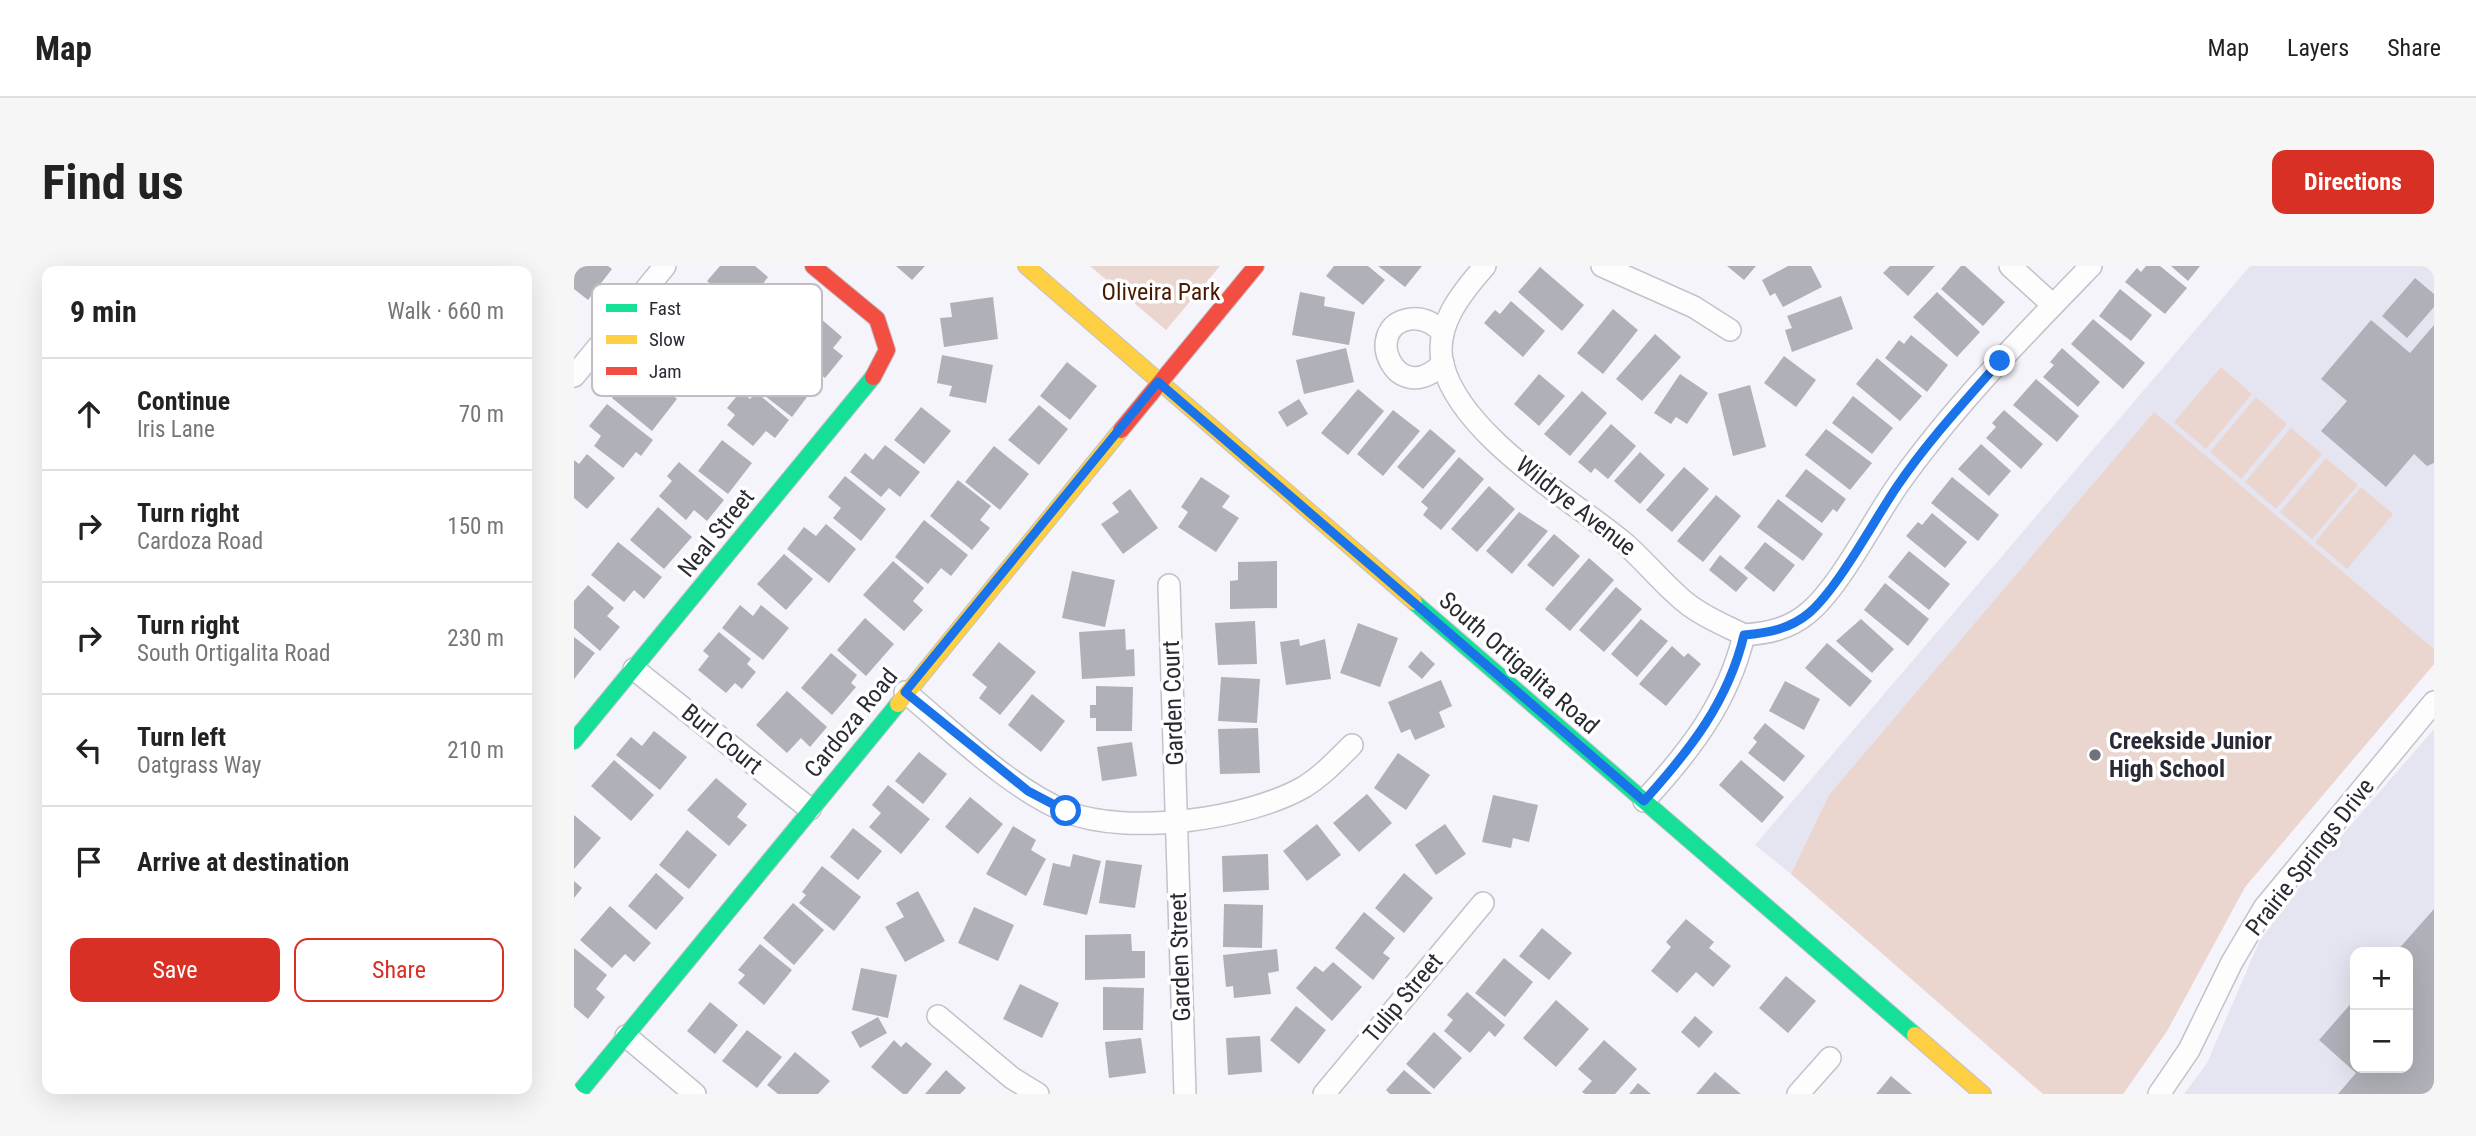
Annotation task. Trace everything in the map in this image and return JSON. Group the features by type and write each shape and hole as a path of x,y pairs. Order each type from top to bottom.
{"street":[{"path":"650,284 665,266"},
{"name":"Neal Street","path":"574,741 870,382 887,350 877,319 813,266"},
{"name":"South Ortigalita Road","path":"1026,266 1979,1093"},
{"name":"Cardoza Road","path":"578,1094 1158,382 1256,266"},
{"name":"Wildrye Avenue","path":"1485,266 1465,289 1442,348 1462,404 1539,481 1585,511 1642,557 1676,595 1695,609 1744,635"},
{"path":"1602,266 1694,306 1730,330"},
{"path":"2010,266 2053,305"},
{"path":"1644,801 1687,753 1715,712 1737,666 1744,635 1769,633 1794,623 1816,605 1900,482 1947,421 2091,266"},
{"path":"574,376 592,354"},
{"name":"Garden Court","path":"1169,585 1176,820"},
{"name":"Burl Court","path":"634,669 810,809"},
{"path":"905,692 1028,791 1066,811 1105,821 1141,824 1242,811 1269,804 1318,776 1352,744"},
{"name":"Prairie Springs Drive","path":"2159,1094 2189,1050 2232,962 2264,908 2434,702"},
{"name":"Garden Street","path":"1176,820 1185,1094"},
{"name":"Tulip Street","path":"1324,1094 1483,903"},
{"path":"938,1016 1012,1078 1038,1094"},
{"path":"626,1036 695,1094"},
{"path":"1798,1094 1830,1058"}],"shaded area":[{"name":"Creekside Junior High School","path":"2250,266 2434,266 2434,664 2245,887 2167,1031 2123,1094 1846,918 1755,845"},
{"path":"2434,729 2434,1094 2184,1094 2207,1063 2260,940 2312,870"}],"green space":[{"name":"Oliveira Park","path":"1090,266 1220,266 1166,330"},
{"path":"2221,367 2252,394 2206,449 2174,422"},
{"path":"2256,397 2287,424 2241,479 2210,452"},
{"name":"Creekside Junior High School","path":"2154,412 2434,649 2434,664 2245,887 2167,1031 2123,1094 2043,1094 1791,874 1829,795"},
{"path":"2291,428 2322,454 2276,509 2245,482"},
{"path":"2326,458 2358,485 2312,539 2280,512"},
{"path":"2361,487 2393,514 2347,569 2315,542"}],"building":[{"path":"574,266 608,266 612,269 600,284 592,284 592,295 588,300 574,289"},
{"path":"720,266 755,266 768,277 763,284 711,284 707,281"},
{"path":"896,266 925,266 912,280"},
{"path":"1334,266 1368,266 1385,280 1363,305 1326,276"},
{"path":"1378,266 1422,266 1405,287"},
{"path":"1727,266 1756,266 1744,280"},
{"path":"1788,266 1811,266 1822,287 1783,307 1775,293 1770,296 1762,280"},
{"path":"1890,266 1935,266 1908,296 1883,273"},
{"path":"1961,266 1965,266 2005,302 1983,326 1941,289"},
{"path":"2146,266 2160,266 2187,288 2165,314 2125,282 2137,268 2141,272"},
{"path":"2171,266 2200,266 2188,281"},
{"path":"1540,267 1584,305 1562,331 1518,292"},
{"path":"2415,278 2434,294 2434,307 2407,338 2382,316"},
{"path":"2120,289 2152,315 2131,341 2099,316"},
{"path":"1300,292 1325,297 1324,306 1355,312 1349,345 1292,335"},
{"path":"1937,292 1980,332 1957,357 1913,317"},
{"path":"1841,296 1853,329 1792,352 1785,330 1792,328 1787,316"},
{"path":"993,297 998,339 944,347 940,318 952,317 950,303"},
{"path":"1511,301 1545,331 1523,357 1484,323 1495,310 1500,314"},
{"path":"1613,309 1638,330 1603,374 1577,353"},
{"path":"2093,319 2145,363 2123,389 2071,344"},
{"path":"822,320 842,337 833,348 843,356 825,378 822,376"},
{"path":"2371,320 2410,353 2434,325 2434,463 2427,466 2414,454 2386,487 2321,431 2347,401 2321,379"},
{"path":"1655,334 1681,357 1642,401 1616,379"},
{"path":"1911,335 1948,365 1927,392 1885,358 1899,340 1904,344"},
{"path":"1346,348 1354,382 1304,394 1296,360"},
{"path":"2062,348 2100,382 2078,407 2043,377 2054,365 2050,362"},
{"path":"942,355 993,365 986,403 949,396 952,386 937,383"},
{"path":"1784,356 1816,380 1796,407 1764,383"},
{"path":"1877,358 1922,396 1900,421 1856,384"},
{"path":"1067,362 1097,386 1070,420 1040,396"},
{"path":"1539,374 1565,396 1539,426 1514,404"},
{"path":"1680,374 1708,393 1687,424 1676,417 1671,424 1654,413"},
{"path":"2036,379 2079,416 2057,442 2013,405"},
{"path":"1750,385 1766,447 1733,456 1718,394"},
{"path":"1358,389 1384,411 1348,455 1321,433"},
{"path":"1582,391 1607,413 1570,456 1544,434"},
{"path":"673,396 677,399 652,431 612,398"},
{"path":"737,396 747,396 750,399 753,396 761,396 789,420 775,438 766,431 753,446 727,425 735,415 727,408"},
{"path":"765,396 808,396 792,417"},
{"path":"1853,396 1893,428 1872,454 1832,423"},
{"path":"1299,399 1308,414 1287,427 1278,412"},
{"path":"607,404 653,440 641,456 636,452 623,468 594,446 601,436 589,426"},
{"path":"1039,405 1068,429 1039,465 1008,440"},
{"path":"921,407 951,431 924,464 894,440"},
{"path":"1393,410 1420,431 1383,476 1357,454"},
{"path":"2004,410 2043,444 2021,469 1986,438 1996,427 1992,423"},
{"path":"1611,424 1636,446 1608,479 1595,468 1591,473 1578,462"},
{"path":"1430,429 1456,451 1423,489 1397,467"},
{"path":"1826,429 1872,463 1850,490 1805,455"},
{"path":"722,440 752,463 728,494 698,471"},
{"path":"1981,444 2011,471 1989,496 1958,469"},
{"path":"885,445 920,472 900,497 889,488 881,497 850,472 865,453 873,460"},
{"path":"994,446 1029,474 1000,510 965,482"},
{"path":"1640,452 1665,475 1640,504 1614,481"},
{"path":"587,454 615,478 587,509 574,498 574,460 579,464"},
{"path":"1459,457 1484,479 1441,530 1423,515 1428,508 1421,502"},
{"path":"679,462 724,500 707,521 694,510 686,520 659,496 672,481 667,476"},
{"path":"1684,467 1709,489 1672,532 1646,510"},
{"path":"1806,469 1846,499 1837,512 1833,509 1822,523 1785,496"},
{"path":"845,476 886,509 861,541 833,518 841,508 828,497"},
{"path":"1201,477 1230,496 1222,507 1239,518 1216,552 1178,527 1188,512 1181,507"},
{"path":"1952,477 1999,515 1978,541 1931,503"},
{"path":"958,480 991,506 980,520 990,528 972,550 930,516"},
{"path":"1489,486 1515,509 1477,552 1451,529"},
{"path":"1130,489 1158,528 1123,554 1101,524 1119,512 1112,503"},
{"path":"1716,495 1741,516 1703,562 1677,541"},
{"path":"1778,499 1823,534 1803,561 1757,527"},
{"path":"658,507 692,537 664,569 630,540"},
{"path":"1519,512 1548,531 1512,574 1486,551"},
{"path":"1932,513 1967,542 1945,568 1906,536 1918,522 1922,525"},
{"path":"924,520 968,555 951,576 941,568 928,584 895,557"},
{"path":"826,524 856,549 829,583 787,549 804,527 816,536"},
{"path":"1554,534 1580,556 1553,587 1527,565"},
{"path":"618,542 662,577 644,599 634,590 624,602 591,575"},
{"path":"1765,542 1795,565 1774,592 1744,568"},
{"path":"1909,551 1950,584 1929,610 1888,577"},
{"path":"784,554 813,579 786,610 757,584"},
{"path":"1720,555 1748,578 1736,592 1709,570"},
{"path":"1589,558 1614,580 1570,631 1545,609"},
{"path":"893,561 924,588 913,601 923,610 904,631 863,595"},
{"path":"1277,561 1277,608 1230,609 1230,581 1238,580 1238,562"},
{"path":"1072,571 1115,580 1105,627 1062,618"},
{"path":"1885,583 1929,619 1908,646 1864,610"},
{"path":"588,585 614,608 607,616 620,627 600,651 574,628 574,601"},
{"path":"1616,587 1642,609 1604,652 1579,630"},
{"path":"740,605 753,616 761,605 789,628 763,660 722,628"},
{"path":"865,618 894,644 866,676 837,650"},
{"path":"1641,619 1668,641 1637,677 1611,654"},
{"path":"1861,619 1894,649 1872,673 1836,641"},
{"path":"1255,621 1257,664 1218,665 1215,623"},
{"path":"1358,623 1398,638 1380,687 1340,673"},
{"path":"1125,629 1126,650 1134,649 1135,676 1082,679 1079,632"},
{"path":"719,632 751,659 747,664 756,672 742,689 735,683 726,693 698,670 709,656 703,651"},
{"path":"574,637 595,653 574,679"},
{"path":"1299,639 1300,646 1325,639 1331,679 1286,685 1280,642"},
{"path":"999,642 1036,672 1000,715 979,698 987,687 972,675"},
{"path":"1827,643 1872,681 1850,707 1805,668"},
{"path":"1672,646 1684,657 1688,653 1701,664 1666,706 1639,684"},
{"path":"1421,651 1435,664 1422,679 1408,667"},
{"path":"831,653 857,675 851,683 856,687 832,715 801,688"},
{"path":"1221,677 1260,679 1257,723 1218,721"},
{"path":"1441,680 1452,706 1439,712 1445,727 1415,740 1410,729 1401,733 1388,702"},
{"path":"1785,681 1820,699 1804,730 1769,711"},
{"path":"1096,686 1133,687 1132,731 1096,731 1096,718 1090,718 1090,705 1096,705"},
{"path":"787,691 827,727 810,747 801,738 787,753 756,725"},
{"path":"1032,694 1065,721 1041,752 1008,725"},
{"path":"1765,723 1805,756 1784,782 1748,753 1757,742 1753,738"},
{"path":"1258,728 1260,773 1220,774 1218,729"},
{"path":"654,731 687,757 660,790 616,755 631,737 642,746"},
{"path":"1132,742 1137,776 1102,781 1097,747"},
{"path":"919,752 947,774 923,804 895,781"},
{"path":"1398,753 1430,775 1406,810 1374,788"},
{"path":"614,760 654,795 631,821 591,786"},
{"path":"1741,760 1784,797 1762,823 1719,785"},
{"path":"716,778 747,804 737,817 747,825 729,846 687,810"},
{"path":"888,785 930,819 901,854 869,827 881,813 872,805"},
{"path":"1367,794 1392,823 1359,852 1333,823"},
{"path":"1493,795 1538,805 1529,842 1513,838 1511,848 1482,842"},
{"path":"970,797 1003,824 978,854 945,827"},
{"path":"574,815 601,838 574,869"},
{"path":"1317,824 1341,855 1307,881 1283,851"},
{"path":"1445,824 1466,854 1436,875 1415,845"},
{"path":"1013,826 1036,840 1031,850 1046,859 1026,896 986,874"},
{"path":"853,828 882,851 858,880 830,857"},
{"path":"687,830 717,855 689,889 659,865"},
{"path":"1073,854 1101,861 1087,915 1043,905 1053,863 1070,867"},
{"path":"1268,854 1269,890 1223,892 1222,856"},
{"path":"1106,860 1142,865 1135,908 1099,903"},
{"path":"822,866 861,897 834,931 799,903 806,895 802,892"},
{"path":"656,873 684,898 656,930 628,906"},
{"path":"1404,873 1433,898 1404,933 1375,908"},
{"path":"574,881 582,888 574,898"},
{"path":"918,891 945,941 905,962 885,927 904,917 896,903"},
{"path":"793,903 824,930 794,965 763,938"},
{"path":"1224,904 1263,905 1262,948 1223,947"},
{"path":"610,906 651,943 634,962 625,954 612,968 580,940"},
{"path":"974,907 1014,925 998,961 958,943"},
{"path":"2434,909 2434,1094 2338,1094 2356,1073 2413,1073 2413,947 2400,947"},
{"path":"1364,912 1395,938 1383,953 1390,958 1373,980 1335,948"},
{"path":"1686,919 1714,942 1709,948 1731,966 1713,987 1696,972 1677,993 1651,971 1671,947 1666,942"},
{"path":"1542,928 1572,953 1549,980 1519,956"},
{"path":"1131,934 1132,951 1145,951 1145,978 1085,980 1085,935"},
{"path":"760,944 792,970 764,1005 738,983 745,975 738,970"},
{"path":"574,948 607,975 596,989 605,997 588,1019 574,1007"},
{"path":"1277,949 1279,971 1268,973 1271,994 1234,998 1233,986 1226,987 1223,955"},
{"path":"1504,958 1533,982 1505,1017 1475,993"},
{"path":"1333,962 1362,987 1332,1021 1296,988 1315,966 1323,972"},
{"path":"861,968 897,975 888,1018 852,1010"},
{"path":"1786,976 1816,1001 1788,1033 1759,1008"},
{"path":"1020,984 1059,1003 1042,1038 1003,1019"},
{"path":"1103,987 1144,988 1143,1030 1103,1030"},
{"path":"1467,992 1505,1025 1495,1037 1489,1031 1470,1053 1444,1031 1453,1020 1447,1015"},
{"path":"1556,1000 1589,1029 1556,1067 1523,1038"},
{"path":"710,1002 738,1025 715,1054 687,1031"},
{"path":"2350,1005 2350,1068 2319,1040"},
{"path":"1296,1006 1326,1030 1299,1064 1270,1040"},
{"path":"1695,1016 1713,1032 1699,1048 1681,1032"},
{"path":"878,1017 887,1033 860,1048 851,1032"},
{"path":"747,1030 782,1057 757,1088 722,1061"},
{"path":"1434,1032 1462,1058 1434,1089 1406,1064"},
{"path":"1260,1036 1262,1072 1228,1075 1226,1038"},
{"path":"1141,1038 1146,1073 1109,1078 1105,1042"},
{"path":"894,1040 901,1047 906,1042 932,1064 907,1094 903,1094 871,1067"},
{"path":"1604,1040 1637,1069 1615,1094 1585,1094 1582,1092 1592,1081 1578,1069"},
{"path":"795,1052 830,1081 818,1094 778,1094 767,1085"},
{"path":"946,1070 966,1088 960,1094 925,1094"},
{"path":"1404,1070 1432,1094 1390,1094 1386,1090"},
{"path":"1715,1072 1741,1094 1696,1094"},
{"path":"1891,1076 1912,1094 1876,1094"},
{"path":"1638,1083 1651,1094 1629,1094"}],"traffic: fast":[{"path":"574,741 873,377"},
{"path":"1414,602 1915,1035"},
{"path":"578,1094 898,704"}],"traffic: slow":[{"path":"1026,266 1414,602"},
{"path":"898,704 1121,430"},
{"path":"1915,1035 1983,1094"}],"traffic: jam":[{"path":"813,266 877,319 887,350 873,377"},
{"path":"1121,430 1256,266"}],"place":[{"name":"Creekside Junior High School","path":"2095,755"}],"route":[{"path":"1066,811 1028,791 905,692 1158,382 1644,801 1687,753 1715,712 1737,666 1744,635 1769,633 1794,623 1824,597 1900,482 1947,421 2000,361"}]}
